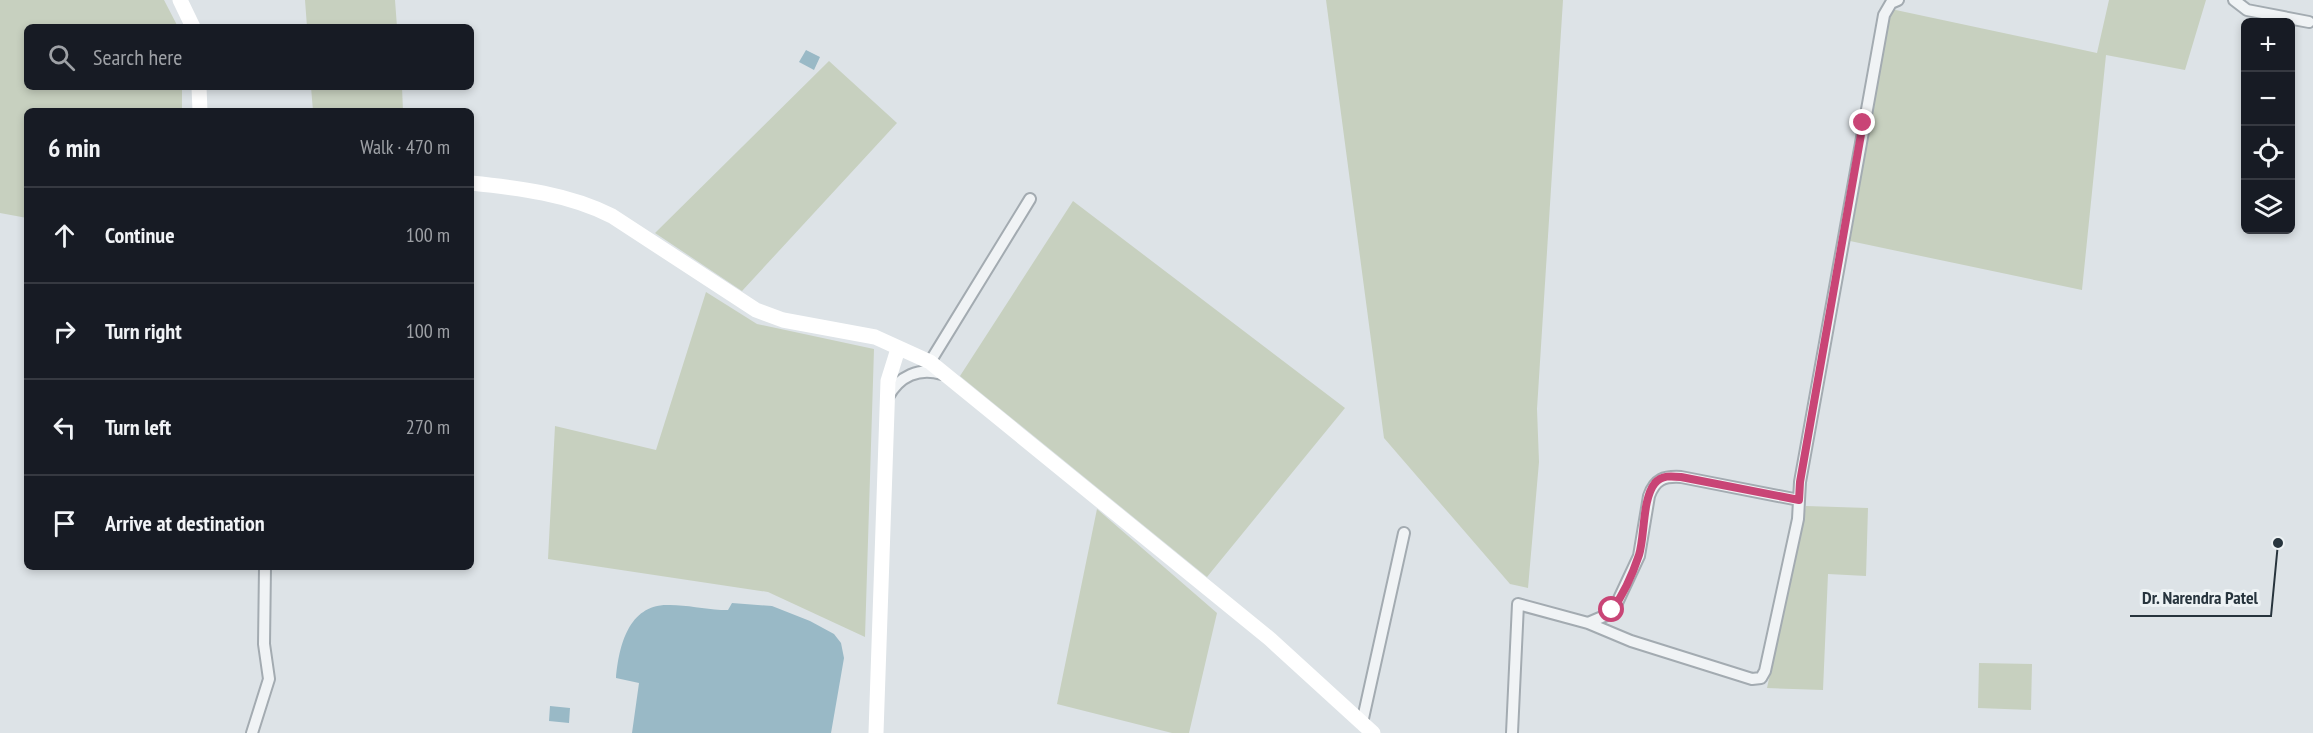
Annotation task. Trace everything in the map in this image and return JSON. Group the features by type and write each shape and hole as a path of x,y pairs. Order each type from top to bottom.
{"street":[{"path":"180,0 192,24"},
{"path":"1512,733 1518,604 1588,623 1631,641 1725,671 1752,679 1761,678 1769,653 1798,519 1800,482 1884,15 1892,3 1898,0"},
{"path":"2234,0 2247,10 2309,22"},
{"path":"199,90 200,108"},
{"path":"474,183 516,188 588,204 612,216 756,310 783,320 875,337 898,350 930,362 1252,624 1367,728"},
{"path":"930,362 1030,199"},
{"path":"876,733 887,397 888,381 898,350"},
{"path":"887,397 896,384 915,373 934,372 947,377"},
{"path":"1588,623 1609,614 1617,603 1639,556 1649,496 1660,479 1671,476 1681,477 1799,500"},
{"path":"1367,728 1404,533"},
{"path":"252,733 269,679 264,644 265,570"}],"green space":[{"path":"0,0 164,0 176,24 24,24 24,90 182,90 182,108 24,108 24,217 0,213"},
{"path":"305,0 395,0 397,24 307,24"},
{"path":"1326,0 1563,0 1537,409 1539,462 1528,588 1510,584 1384,438"},
{"path":"2109,0 2206,0 2185,70 2106,55 2082,290 1850,241 1891,9 2097,53"},
{"path":"829,61 897,123 742,291 655,233"},
{"path":"311,90 402,90 403,108 313,108"},
{"path":"1073,201 1345,408 1207,577 960,376"},
{"path":"706,292 757,324 874,349 865,637 768,592 548,559 555,426 656,450"},
{"path":"1806,506 1868,508 1866,576 1828,574 1823,690 1767,688"},
{"path":"1097,509 1217,613 1189,733 1172,733 1057,704"},
{"path":"1979,663 2032,664 2031,710 1978,708"}],"water":[{"path":"806,50 820,57 814,70 799,62"},
{"path":"732,603 772,606 810,621 834,634 841,643 844,658 831,733 632,733 639,683 616,678 620,652 629,628 645,611 656,606 676,605 728,610"},
{"path":"550,706 570,708 569,723 549,721"}],"place":[{"name":"Dr. Narendra Patel","path":"2278,543"}],"route":[{"path":"1612,610 1639,556 1649,496 1660,479 1671,476 1681,477 1799,500 1800,482 1863,123"}]}
